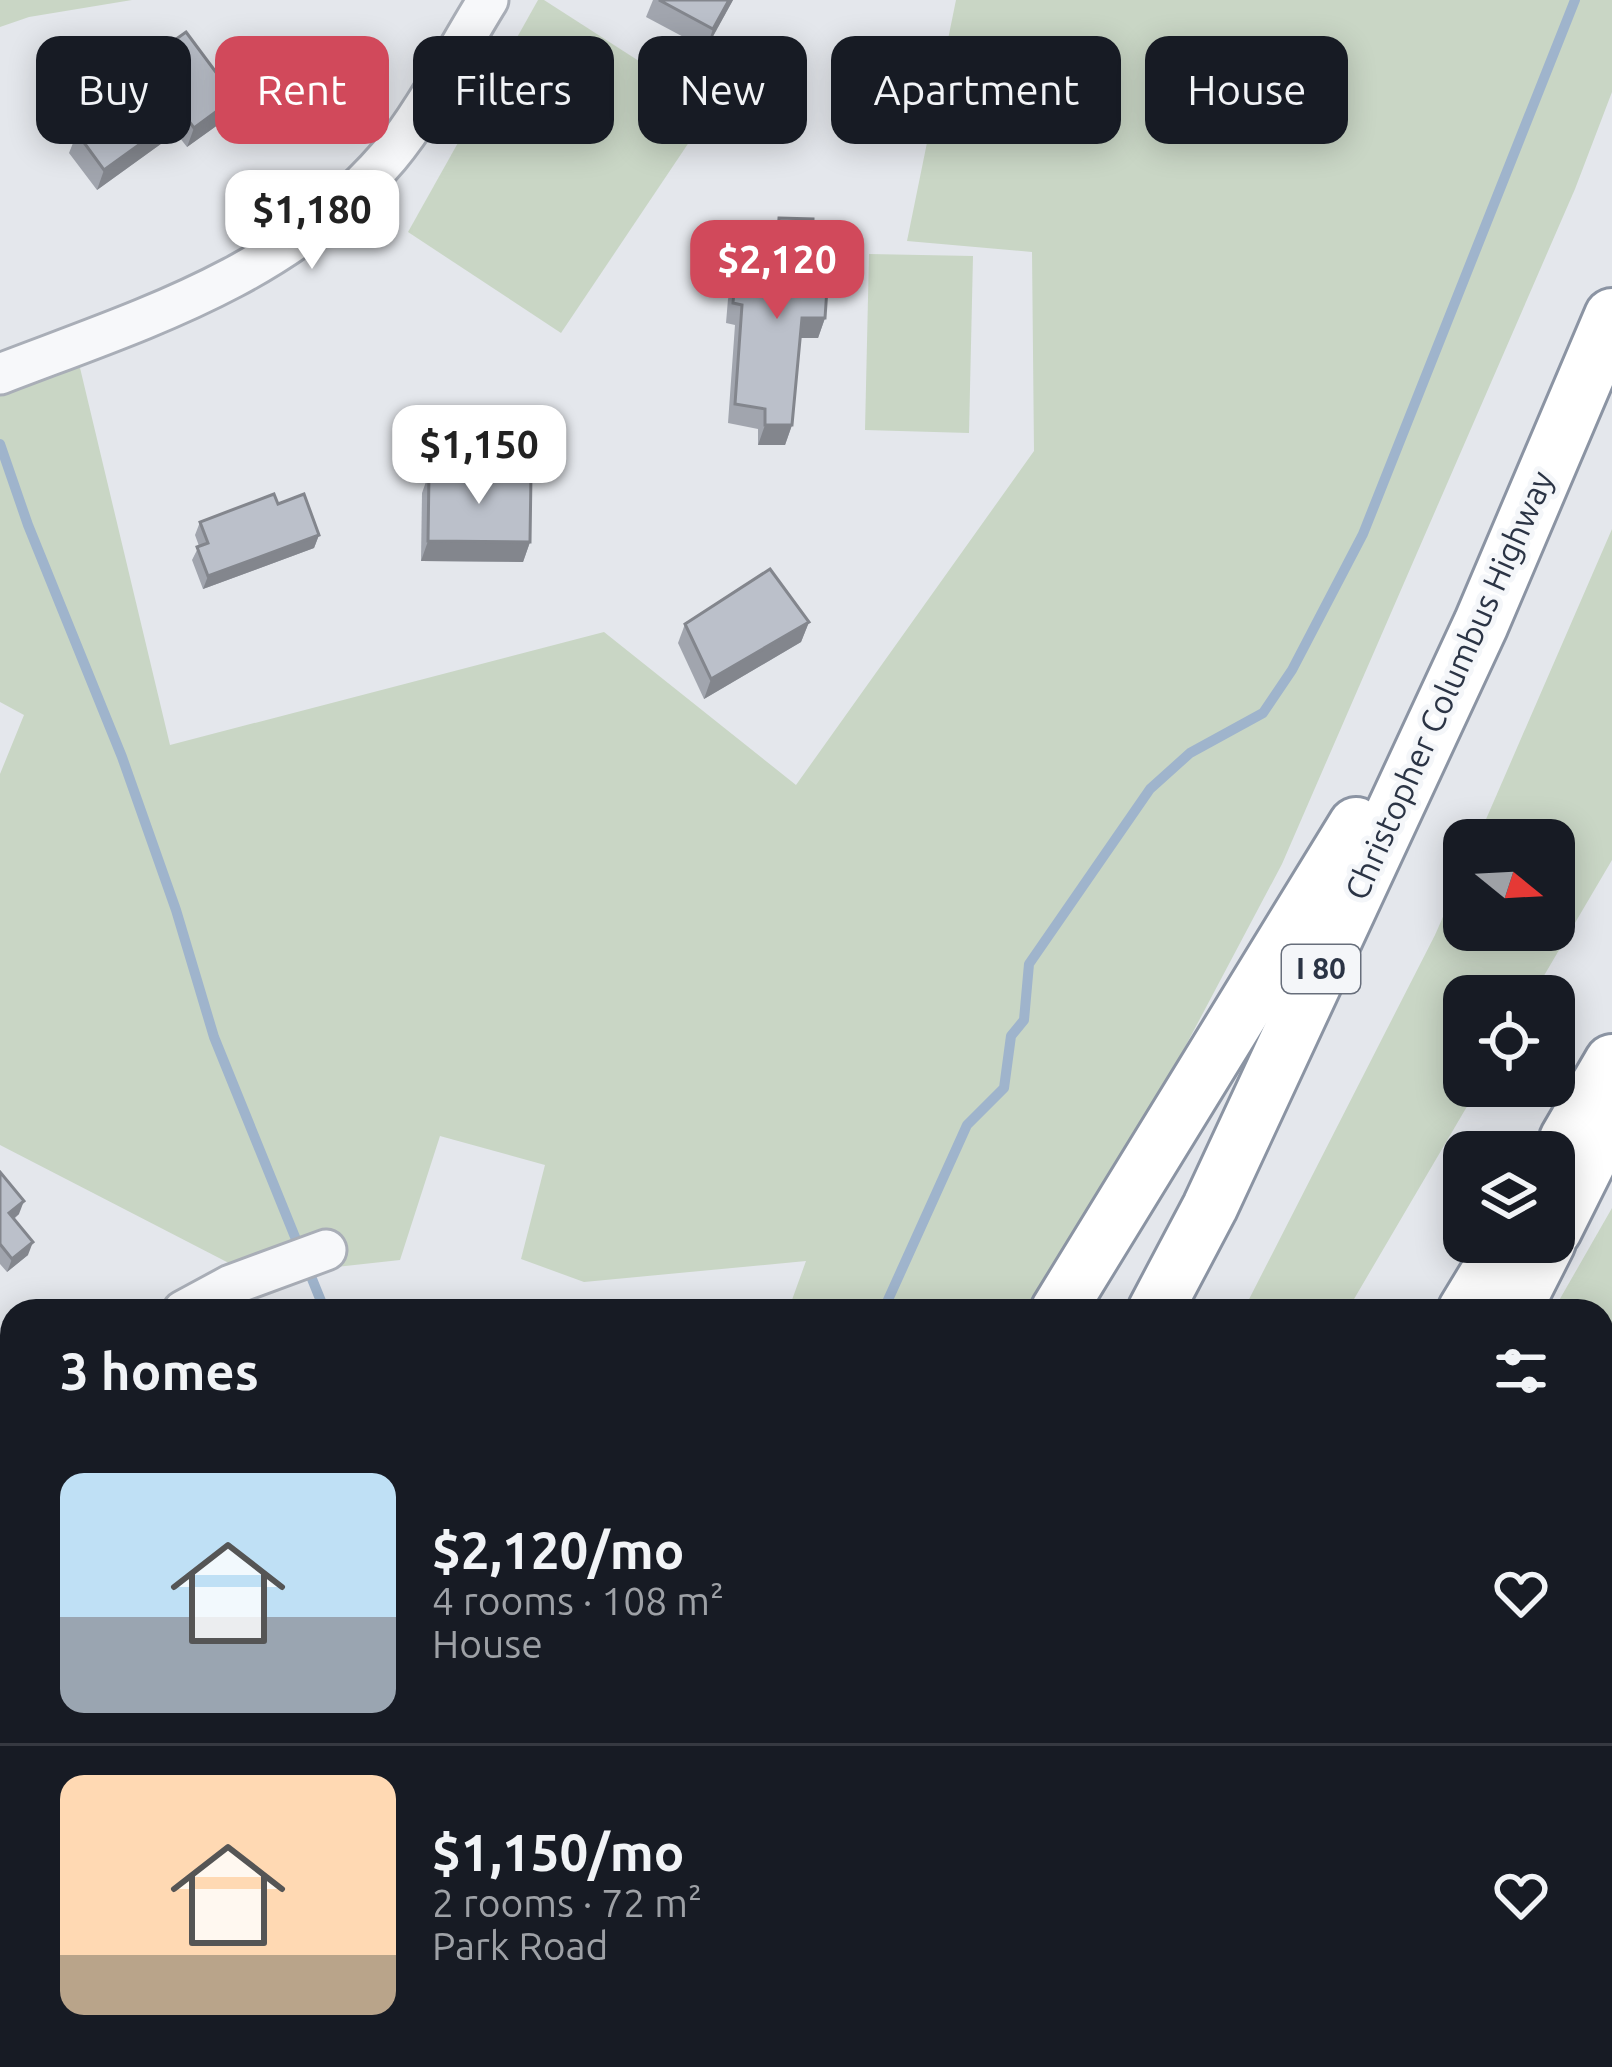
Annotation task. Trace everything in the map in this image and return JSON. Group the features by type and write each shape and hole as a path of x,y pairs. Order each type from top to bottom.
{"highway":[{"name":"Christopher Columbus Highway","path":"1161,1299 1210,1207 1481,625 1612,316"},
{"path":"1065,1299 1181,1104 1481,625"},
{"path":"1572,1131 1612,1062"},
{"path":"1575,1188 1612,1114"},
{"path":"1472,1299 1494,1263"},
{"path":"1519,1299 1537,1263"}],"street":[{"path":"0,374 202,296 255,268 313,225 357,191 393,152 488,0"},
{"path":"205,1299 326,1250"}],"green space":[{"path":"0,0 132,0 29,17 0,27"},
{"path":"538,0 544,0 600,36 518,36"},
{"path":"956,0 1612,0 1612,92 1575,189 1282,864 1051,1299 792,1299 806,1261 584,1282 521,1259 545,1165 440,1136 400,1260 254,1276 0,1145 0,774 24,715 0,702 0,377 76,351 170,745 604,632 796,785 1034,451 1032,252 907,241 927,144 1121,144 1121,36 949,36"},
{"path":"614,45 638,60 638,144 688,144 561,333 408,232 457,144 614,144"},
{"path":"869,254 973,256 969,433 865,430"},
{"path":"1612,529 1612,860 1575,923 1575,819 1486,819"},
{"path":"1443,917 1443,951 1558,951 1544,975 1443,975 1443,1107 1467,1107 1453,1131 1443,1131 1443,1147 1354,1299 1249,1299"},
{"path":"1612,1208 1612,1299 1560,1299"}],"building":[{"path":"659,0 729,0 713,29"},
{"path":"191,39 215,71 215,112 194,128"},
{"path":"85,144 140,144 104,170"},
{"path":"779,218 813,219 812,272 828,274 825,318 802,318 792,425 765,425 765,409 735,404 742,305 733,303 735,279 745,280 748,266 776,266"},
{"path":"429,473 531,474 530,542 428,541"},
{"path":"274,494 278,504 304,494 319,535 208,576 197,547 208,543 200,522"},
{"path":"770,569 809,622 711,679 685,624"},
{"path":"0,1172 24,1201 9,1213 33,1242 12,1259 0,1244"}],"waterway":[{"path":"888,1299 967,1125 1004,1088 1011,1036 1024,1020 1029,964 1150,789 1190,753 1263,713 1292,670 1363,534 1575,0"},
{"path":"0,444 122,757 214,1037 320,1299"}]}
